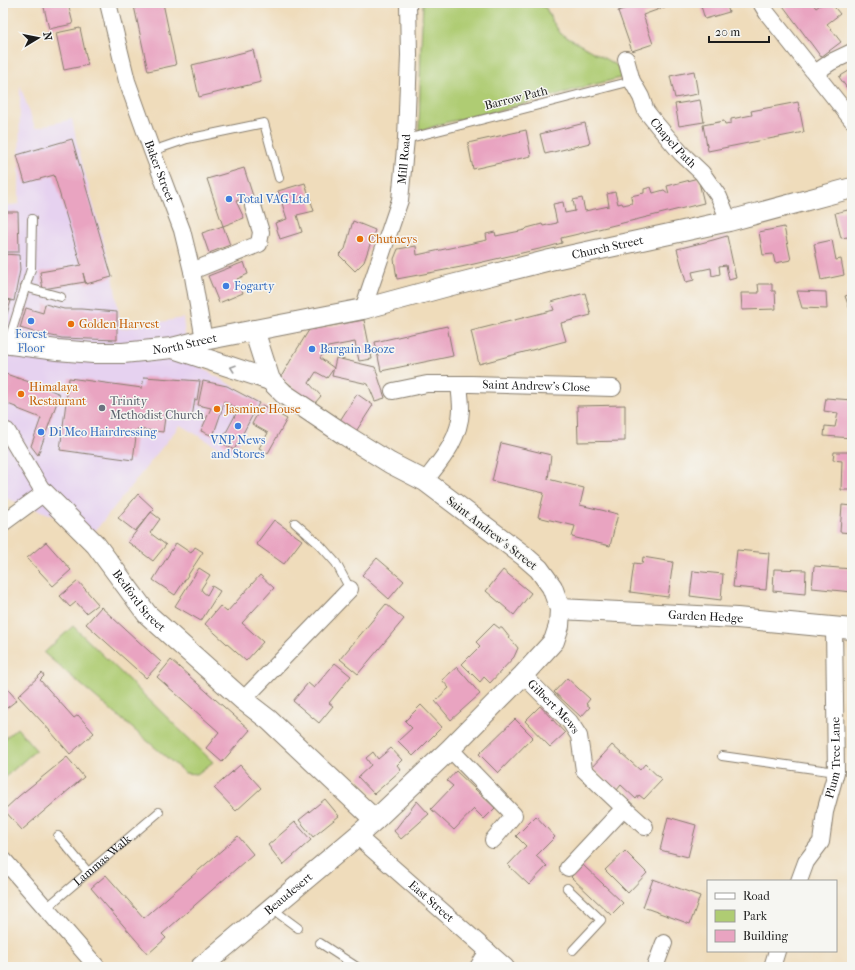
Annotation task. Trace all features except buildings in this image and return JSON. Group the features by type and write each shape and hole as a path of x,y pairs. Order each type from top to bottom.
{"street":[{"name":"Baker Street","path":"108,3 127,81 182,230 192,271 204,340"},
{"name":"Mill Road","path":"364,309 400,200 406,139 409,55 408,3"},
{"path":"760,3 852,120"},
{"path":"815,74 831,62 852,52"},
{"name":"Chapel Path","path":"626,59 632,81 641,97 646,111 681,153 702,173 719,197 729,221"},
{"name":"Church Street","path":"364,309 550,260 729,221 852,188"},
{"path":"192,271 259,244 261,232 254,206"},
{"name":"North Street","path":"6,343 57,350 93,353 123,353 172,348 204,340 364,309"},
{"name":"Saint Andrew's Street","path":"254,330 270,380"},
{"name":"Saint Andrew's Street","path":"172,348 270,380 284,394 345,435 390,463 425,481 523,555 539,569 552,587 560,610 559,626 554,641 523,675 450,749 375,820"},
{"name":"Saint Andrew's Close","path":"393,391 427,384 614,388"},
{"path":"425,481 451,446 457,432 461,410 459,385"},
{"path":"3,523 44,493 7,431"},
{"name":"Bedford Street","path":"44,493 96,544 147,614 243,700 269,720 375,820"},
{"path":"243,700 350,589"},
{"name":"Garden Hedge","path":"560,610 737,618 843,629"},
{"name":"Plum Tree Lane","path":"799,880 806,862 821,842 825,812 836,772 843,629"},
{"name":"Gilbert Mews","path":"523,675 570,722 579,736 584,770 645,827"},
{"path":"450,749 514,816 493,840"},
{"path":"568,868 624,808"},
{"name":"Beaudesert","path":"201,967 375,820"},
{"name":"East Street","path":"357,836 506,967"},
{"path":"3,859 97,967"},
{"path":"655,967 664,943"},
{"path":"478,967 488,951"},
{"path":"772,967 777,952"}],"lane":[{"name":"Barrow Path","path":"406,139 632,81"},
{"path":"152,151 187,138 264,123 279,178"},
{"path":"6,343 31,269 32,220"},
{"path":"25,287 60,297"},
{"path":"295,523 320,545 336,563 350,589"},
{"path":"722,756 836,772"},
{"name":"Lammas Walk","path":"46,909 158,812"},
{"path":"58,836 88,872"},
{"path":"567,888 601,920 572,950"},
{"path":"271,908 298,928"},
{"path":"320,943 357,967"}],"shaded area":[{"path":"20,85 35,128 72,119 77,144 113,276 121,329 183,318 188,360 262,403 232,455 180,425 95,531 3,497 3,206 19,204"}],"green space":[{"path":"423,3 536,3 546,8 561,34 618,66 621,78 495,112 444,123 419,132"},
{"path":"73,626 213,762 197,774 185,773 44,653"},
{"path":"17,728 36,750 3,779 3,740"}],"place":[{"name":"Total VAG Ltd","path":"229,199"},
{"name":"Chutneys","path":"360,239"},
{"name":"Fogarty","path":"226,286"},
{"name":"Forest Floor","path":"31,321"},
{"name":"Golden Harvest","path":"71,324"},
{"name":"Bargain Booze","path":"312,349"},
{"name":"Himalaya Restaurant","path":"21,394"},
{"name":"Trinity Methodist Church","path":"102,408"},
{"name":"Jasmine House","path":"217,409"},
{"name":"VNP News and Stores","path":"238,426"},
{"name":"Di Meo Hairdressing","path":"41,432"}]}
